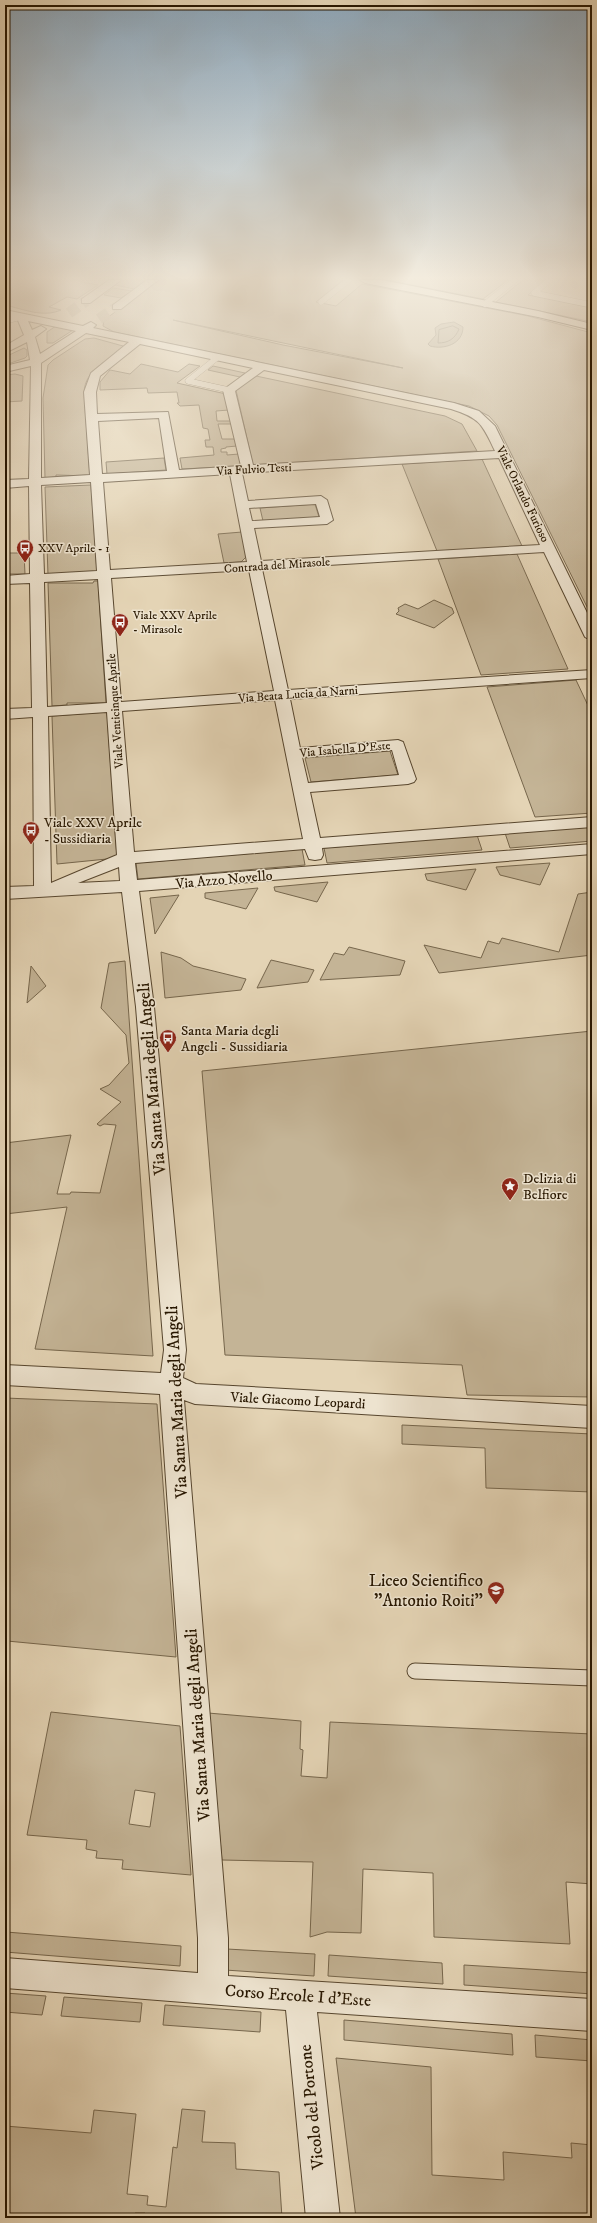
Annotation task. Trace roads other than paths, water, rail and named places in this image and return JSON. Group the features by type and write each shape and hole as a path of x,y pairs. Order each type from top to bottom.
{"street":[{"path":"36,384 35,482 38,579 42,891"},
{"name":"Viale Venticinque Aprile","path":"92,384 90,392 98,478 126,858 130,886"},
{"path":"229,390 238,384"},
{"name":"Viale Orlando Furioso","path":"345,384 468,410 481,417 489,426 550,548 592,637"},
{"name":"Via Isabella D'Este","path":"229,390 242,470 242,505 313,844"},
{"path":"92,418 164,414 174,474"},
{"name":"Via Fulvio Testi","path":"5,484 503,454"},
{"path":"242,505 321,500 327,520 246,525"},
{"name":"Contrada del Mirasole","path":"5,580 550,548"},
{"name":"Via Beata Lucia da Narni","path":"5,714 592,674"},
{"name":"Via Isabella D'Este","path":"294,753 398,745 408,779 301,788"},
{"name":"Via Azzo Novello","path":"42,891 126,858 592,822"},
{"path":"486,830 495,857"},
{"path":"313,844 318,871"},
{"name":"Via Azzo Novello","path":"5,893 130,886 592,849"},
{"name":"Via Santa Maria degli Angeli","path":"130,886 145,1007 175,1350 171,1384 213,1938 213,1990"},
{"name":"Viale Giacomo Leopardi","path":"5,1375 171,1384 195,1394 592,1417"},
{"name":"Corso Ercole I d'Este","path":"5,1973 213,1990 592,2015"},
{"name":"Vicolo del Portone","path":"300,1995 323,2218"}],"lane":[{"path":"200,384 229,390"},
{"path":"415,1671 592,1678"}],"place":[{"name":"XXV Aprile - 1","path":"25,563"},
{"name":"Viale XXV Aprile - Mirasole","path":"120,637"},
{"name":"Viale XXV Aprile - Sussidiaria","path":"31,845"},
{"name":"Santa Maria degli Angeli - Sussidiaria","path":"168,1053"},
{"name":"Delizia di Belfiore","path":"510,1201"},
{"name":"Liceo Scientifico \"Antonio Roiti\"","path":"496,1605"}]}
